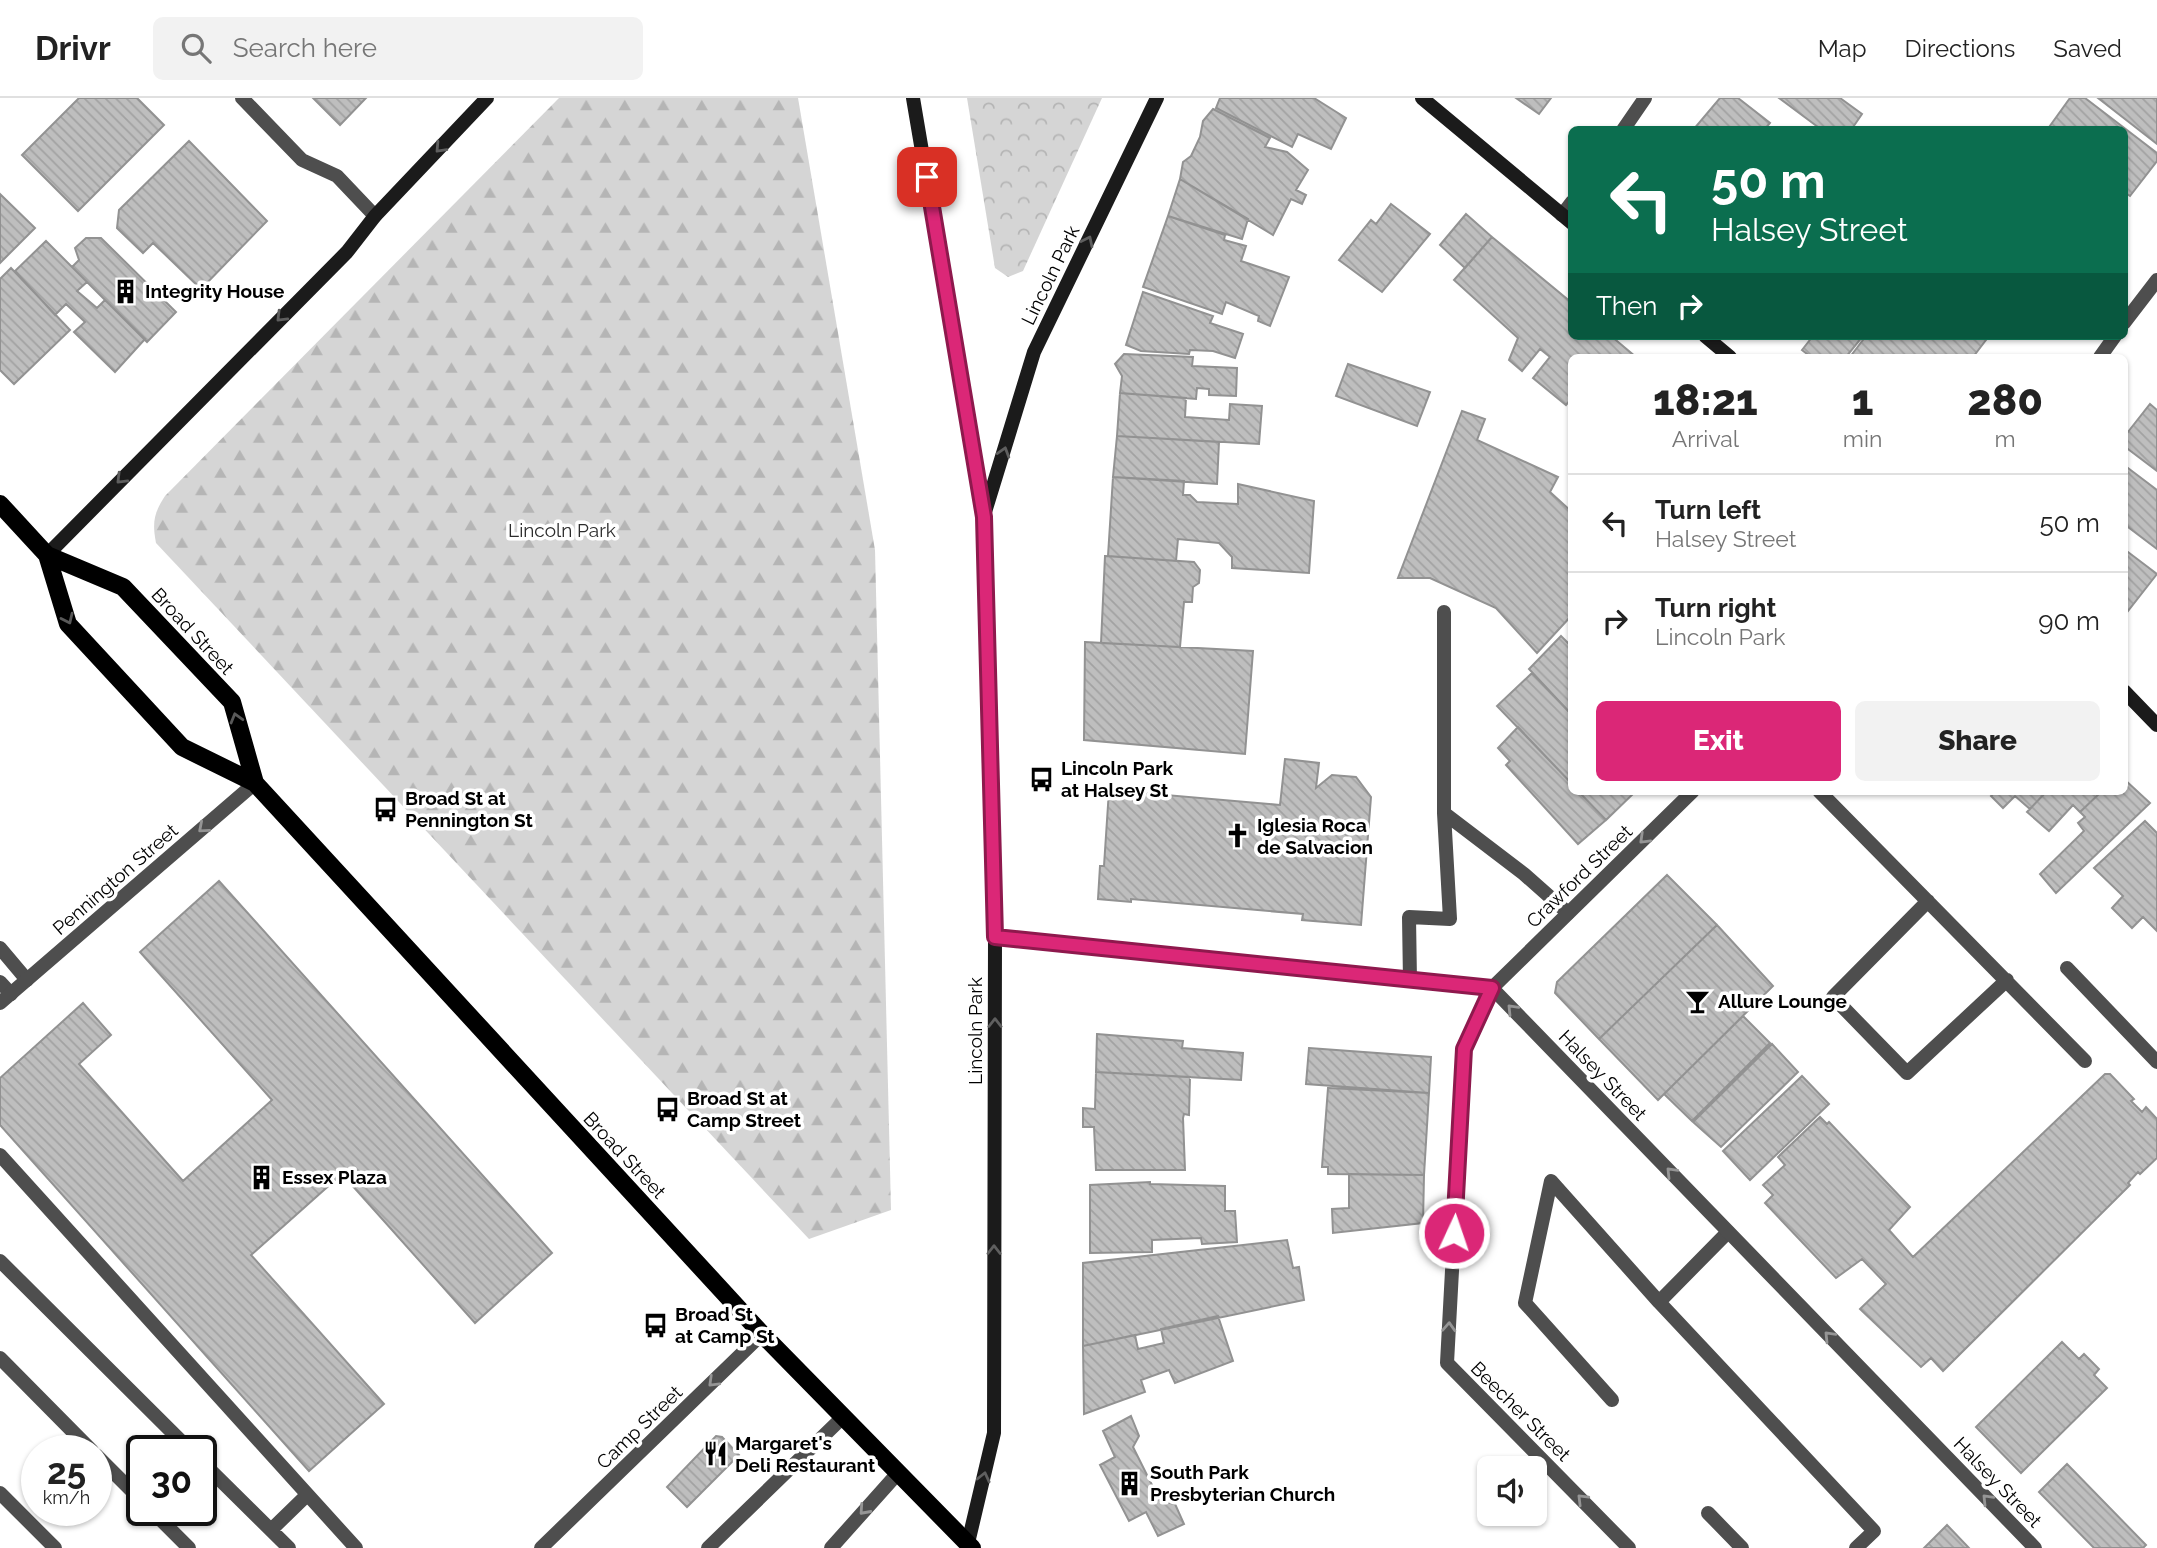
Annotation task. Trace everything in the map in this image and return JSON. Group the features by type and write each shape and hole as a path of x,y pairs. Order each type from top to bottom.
{"main road":[{"path":"47,555 347,252 375,216 487,98"},
{"name":"Lincoln Park","path":"914,98 984,517 995,937 994,1433 970,1546"},
{"name":"Lincoln Park","path":"984,517 1034,352 1157,98"},
{"path":"1422,98 1567,219"},
{"path":"1710,340 1726,354"},
{"name":"Broad Street","path":"0,504 47,555 123,587 232,702 255,783"},
{"name":"Broad Street","path":"47,555 68,624 182,747 255,783 762,1334 970,1546"},
{"path":"2128,695 2157,725"}],"street":[{"path":"242,98 302,160 337,176 375,216"},
{"path":"1626,126 1645,98"},
{"path":"2128,319 2157,280"},
{"path":"1409,981 1409,916 1450,919 1444,813 1444,612"},
{"name":"Pennington Street","path":"5,998 255,783"},
{"name":"Crawford Street","path":"1492,988 1689,795"},
{"path":"1823,795 2085,1061"},
{"path":"1444,813 1524,874 1568,913"},
{"path":"1928,901 1833,997 1907,1073 2007,980"},
{"path":"995,937 1492,988"},
{"path":"0,948 27,980"},
{"path":"2067,968 2157,1062"},
{"path":"0,982 5,998"},
{"name":"Halsey Street","path":"1492,988 2035,1548"},
{"name":"Beecher Street","path":"1492,988 1464,1049 1447,1363 1629,1548"},
{"path":"0,1156 356,1548"},
{"path":"1612,1399 1525,1303 1551,1181 1874,1531 1856,1548"},
{"path":"1659,1301 1728,1232"},
{"path":"0,1261 175,1435"},
{"name":"Camp Street","path":"541,1548 762,1334"},
{"path":"0,1358 76,1435"},
{"path":"708,1548 843,1417"},
{"path":"112,1471 126,1484"},
{"path":"831,1548 898,1473"},
{"path":"217,1477 289,1548"},
{"path":"0,1493 55,1548"},
{"path":"271,1530 307,1495"},
{"path":"1708,1513 1742,1548"},
{"path":"167,1526 189,1548"}],"green space":[{"name":"Lincoln Park","path":"559,98 798,98 875,550 891,1210 809,1239 156,543 155,518 165,496"},
{"path":"967,98 1102,98 1023,271 1008,277 995,268"}],"building":[{"path":"79,98 137,98 164,125 78,211 22,155"},
{"path":"313,98 366,98 340,125"},
{"path":"1220,98 1314,98 1346,118 1331,149 1298,134 1292,147 1216,108"},
{"path":"1516,98 1551,98 1539,114"},
{"path":"1720,98 1738,98 1770,123 1767,126 1696,126"},
{"path":"1779,98 1840,98 1862,114 1854,126 1817,126"},
{"path":"2070,98 2085,98 2122,126 2050,126"},
{"path":"2098,98 2157,98 2157,144"},
{"path":"1213,109 1270,138 1265,147 1287,152 1308,170 1296,190 1306,195 1302,204 1291,199 1273,235 1180,179 1183,162 1191,156 1200,137 1203,121"},
{"path":"2128,131 2157,153 2157,161 2130,196"},
{"path":"189,141 267,221 201,289 153,243 143,253 117,228 119,210"},
{"path":"1180,179 1248,219 1242,239 1168,216"},
{"path":"0,194 35,228 0,263"},
{"path":"1391,204 1430,234 1382,292 1339,260 1371,220 1376,224"},
{"path":"1466,214 1492,237 1465,268 1440,245"},
{"path":"1168,216 1225,235 1224,240 1246,246 1241,261 1289,277 1270,326 1258,321 1259,316 1226,302 1222,314 1143,287"},
{"path":"1492,237 1568,300 1568,340 1616,340 1632,354 1568,354 1566,405 1533,378 1550,357 1540,349 1522,371 1509,360 1518,338 1454,280"},
{"name":"Integrity House","path":"86,238 101,238 176,312 147,342 72,267 79,260 75,248"},
{"path":"46,241 87,282 77,291 97,308 105,300 145,339 115,372 74,332 85,322 66,304 55,315 15,271"},
{"path":"11,268 70,330 14,384 0,370 0,279"},
{"path":"1143,292 1213,316 1210,323 1243,334 1235,358 1213,351 1190,350 1189,354 1141,351 1126,345"},
{"path":"1810,340 1860,340 1848,354 1807,354 1802,350"},
{"path":"1863,340 1986,340 1975,354 1852,354"},
{"path":"1124,354 1193,357 1192,366 1237,368 1236,396 1209,395 1209,389 1197,388 1196,399 1120,393 1122,376 1115,364"},
{"path":"1348,364 1430,392 1417,426 1336,396"},
{"path":"1120,393 1186,398 1185,417 1229,420 1230,404 1262,406 1259,444 1117,436"},
{"path":"2150,404 2157,410 2157,471 2128,449 2128,432"},
{"path":"1462,411 1485,419 1477,440 1558,477 1550,492 1568,508 1568,619 1537,653 1496,608 1430,578 1398,578"},
{"path":"1117,436 1219,442 1217,484 1113,477"},
{"path":"2128,468 2157,490 2157,549 2128,527"},
{"path":"1113,477 1184,481 1183,495 1190,495 1197,502 1238,504 1238,484 1314,501 1309,573 1232,568 1232,557 1219,543 1178,539 1176,561 1108,556"},
{"path":"2128,552 2157,574 2128,611"},
{"path":"1105,556 1194,562 1200,570 1199,583 1193,587 1192,602 1184,602 1180,647 1101,643"},
{"path":"1561,636 1568,643 1568,711 1529,669"},
{"path":"1085,642 1253,651 1245,754 1084,740"},
{"path":"1532,673 1568,711 1568,780 1497,706"},
{"path":"1518,727 1568,780 1568,795 1582,795 1606,820 1578,844 1506,765 1510,761 1498,748"},
{"name":"Iglesia Roca de Salvacion","path":"1285,759 1319,763 1316,788 1332,775 1356,777 1371,797 1361,925 1302,920 1303,914 1131,899 1131,902 1098,899 1100,866 1104,866 1109,790 1280,805"},
{"path":"2128,783 2150,803 2056,893 2040,874 2084,831 2078,823 2085,817 2080,812 2098,795 2128,795"},
{"path":"1582,795 1632,795 1606,820"},
{"path":"2043,795 2030,809 2015,796 2003,808 1991,796"},
{"path":"2043,795 2098,795 2080,812 2073,805 2049,831 2027,812"},
{"path":"2145,821 2157,833 2157,931 2143,917 2132,928 2112,908 2123,896 2094,868"},
{"path":"1667,875 1717,925 1599,1039 1555,993 1557,982"},
{"name":"Essex Plaza","path":"219,881 552,1253 475,1323 342,1174 251,1255 384,1404 309,1471 0,1125 0,1078 83,1003 111,1035 79,1064 183,1181 272,1100 140,952"},
{"name":"Allure Lounge","path":"1717,925 1773,986 1658,1100 1599,1039"},
{"path":"1743,1016 1770,1043 1692,1121 1664,1094"},
{"path":"1097,1034 1183,1041 1182,1048 1243,1053 1241,1080 1096,1072"},
{"path":"1772,1044 1798,1072 1721,1147 1693,1122"},
{"path":"1309,1048 1431,1057 1429,1093 1306,1084"},
{"path":"1096,1072 1190,1077 1189,1115 1184,1114 1183,1118 1185,1170 1096,1170 1094,1127 1083,1127 1083,1108 1095,1109"},
{"path":"2105,1074 2110,1074 2134,1099 2131,1101 2142,1112 2146,1107 2157,1119 2157,1158 2140,1174 2138,1172 2128,1183 2130,1185 1943,1371 1931,1358 1921,1367 1860,1309 1886,1284 1862,1259 1836,1278 1765,1203 1773,1195 1763,1185 1785,1165 1778,1157 1820,1117 1827,1124 1829,1122 1910,1207 1889,1230 1913,1257"},
{"path":"1802,1076 1829,1104 1750,1180 1723,1151"},
{"path":"1328,1088 1429,1093 1424,1175 1328,1174 1328,1167 1322,1167"},
{"path":"1349,1174 1424,1175 1423,1223 1333,1233 1332,1209 1349,1208"},
{"path":"1150,1182 1225,1186 1225,1211 1235,1211 1237,1242 1202,1244 1201,1238 1152,1240 1152,1252 1090,1253 1090,1185"},
{"path":"1287,1240 1293,1268 1299,1267 1304,1300 1083,1346 1083,1263"},
{"path":"1218,1316 1233,1361 1175,1383 1169,1370 1141,1380 1145,1392 1084,1414 1083,1346 1135,1335 1138,1349 1164,1343 1161,1329"},
{"path":"2062,1342 2079,1359 2084,1354 2099,1369 2094,1375 2107,1388 2021,1473 1976,1427"},
{"name":"South Park Presbyterian Church","path":"1131,1416 1139,1436 1133,1447 1160,1501 1175,1504 1184,1524 1158,1536 1146,1512 1129,1521 1100,1465 1115,1457 1103,1431"},
{"path":"716,1436 722,1437 739,1455 687,1507 667,1487"},
{"path":"2067,1464 2146,1545 2143,1548 2094,1548 2039,1492"},
{"path":"1947,1525 1969,1548 1924,1548"}],"place":[{"name":"Integrity House","path":"125,291"},
{"name":"Lincoln Park at Halsey St","path":"1041,779"},
{"name":"Broad St at Pennington St","path":"385,809"},
{"name":"Iglesia Roca de Salvacion","path":"1237,836"},
{"name":"Allure Lounge","path":"1698,1001"},
{"name":"Broad St at Camp Street","path":"667,1109"},
{"name":"Essex Plaza","path":"262,1177"},
{"name":"Broad St at Camp St","path":"655,1325"},
{"name":"Margaret's Deli Restaurant","path":"715,1454"},
{"name":"South Park Presbyterian Church","path":"1130,1483"}],"route":[{"path":"927,177 984,517 995,937 1492,988 1464,1049 1454,1233"}]}
